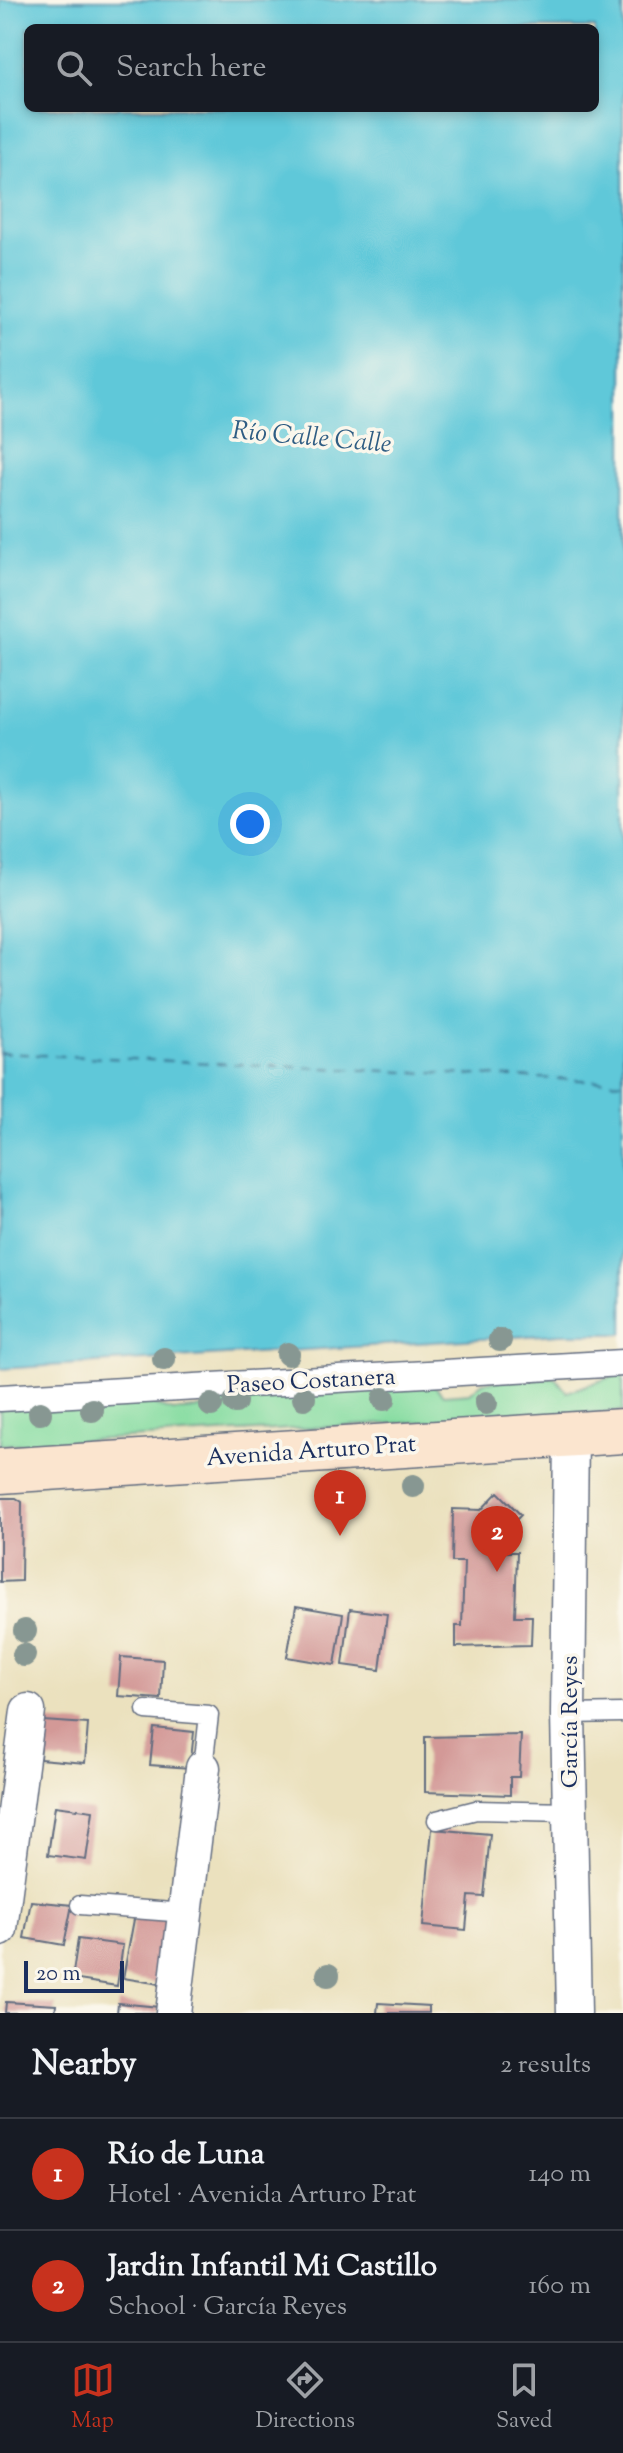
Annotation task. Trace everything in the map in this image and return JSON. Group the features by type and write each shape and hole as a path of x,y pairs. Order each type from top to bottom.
{"main road":[{"name":"Avenida Arturo Prat","path":"0,1471 623,1431"}],"street":[{"name":"Paseo Costanera","path":"0,1398 623,1363"},
{"name":"García Reyes","path":"571,1432 568,1714 574,2013"},
{"path":"0,1929 28,1711"},
{"path":"173,2013 203,1768"}],"lane":[{"path":"146,1710 209,1715 203,1768"},
{"path":"568,1714 623,1713"},
{"path":"437,1820 476,1810 569,1812"},
{"path":"80,1905 186,1913"}],"green space":[{"path":"623,1373 623,1411 0,1445 0,1409 137,1400 173,1411 205,1408 235,1395 434,1385 443,1395 470,1393 483,1382 555,1377 567,1392"}],"water":[{"name":"Río Calle Calle","path":"0,0 623,0 623,1334 560,1334 0,1369"}],"building":[{"path":"498,1492 521,1515 507,1529 507,1552 517,1552 515,1616 532,1616 531,1645 456,1647 456,1626 462,1626 464,1562 452,1562 453,1509 481,1510"},
{"path":"0,1498 16,1498 22,1502 21,1581 0,1582"},
{"path":"296,1606 343,1614 335,1665 287,1657"},
{"path":"350,1609 387,1614 380,1670 343,1665"},
{"path":"121,1657 163,1660 161,1699 118,1696"},
{"path":"43,1721 88,1724 85,1763 40,1759"},
{"path":"154,1728 194,1732 190,1768 150,1765"},
{"path":"521,1735 519,1777 510,1777 510,1795 425,1792 425,1737"},
{"path":"55,1806 93,1811 86,1860 48,1855"},
{"path":"432,1829 490,1834 484,1897 469,1896 466,1930 423,1926"},
{"path":"31,1901 72,1905 64,1945 24,1938"},
{"path":"135,1914 172,1920 160,1984 123,1978"},
{"path":"78,1939 123,1945 117,1986 72,1979"},
{"path":"6,2002 56,2005 55,2013 5,2013"},
{"path":"118,2003 159,2007 158,2013 117,2013"},
{"path":"378,2003 429,2006 429,2013 377,2013"}],"ferry route":[{"path":"0,1053 623,1082"}],"place":[{"name":"Río de Luna","path":"340,1536"},
{"name":"Jardin Infantil Mi Castillo","path":"497,1572"}]}
